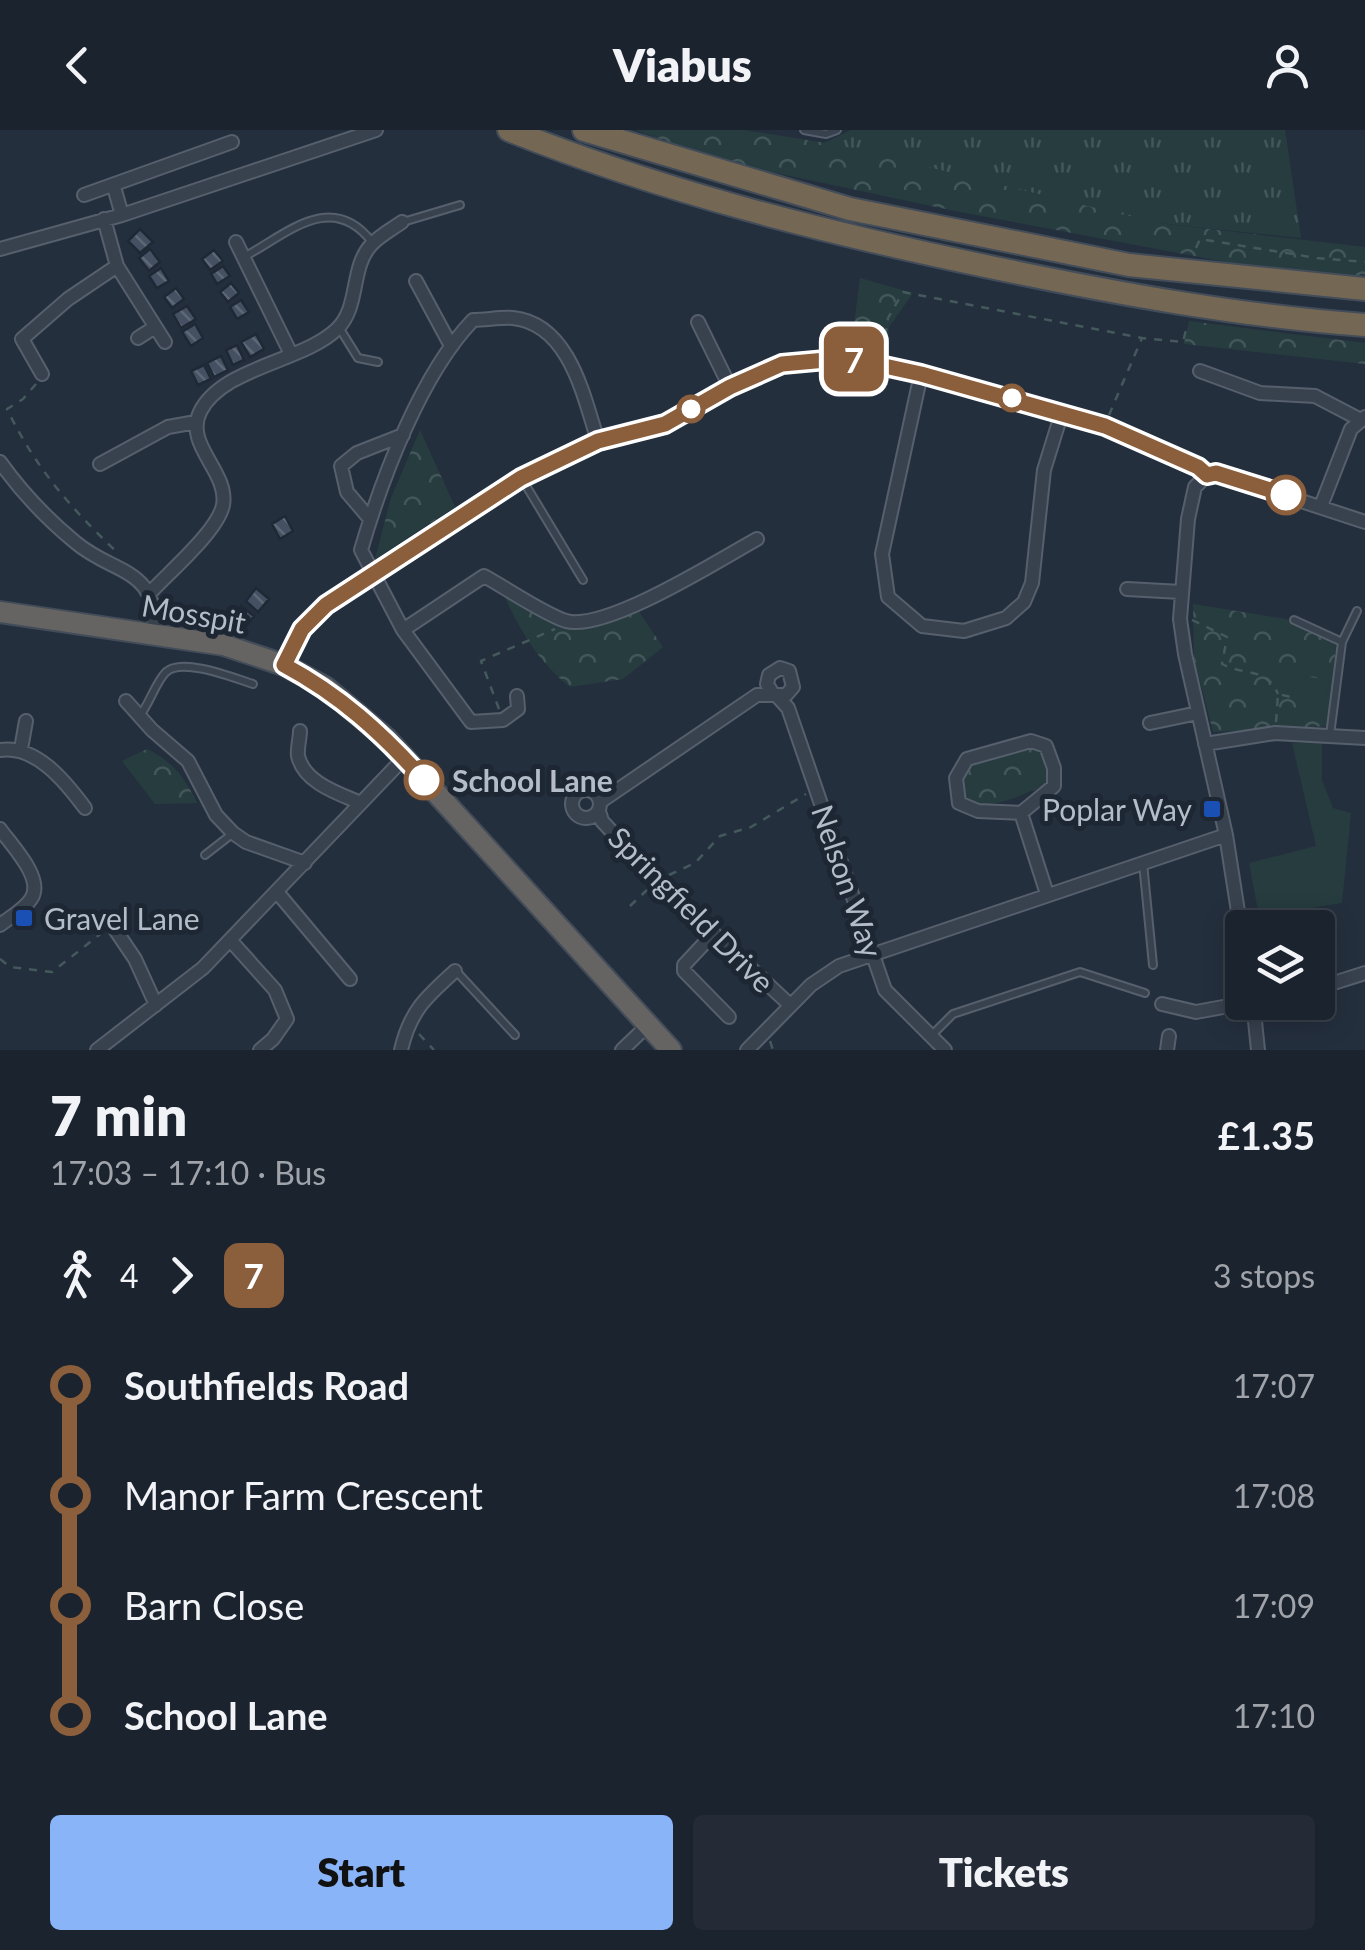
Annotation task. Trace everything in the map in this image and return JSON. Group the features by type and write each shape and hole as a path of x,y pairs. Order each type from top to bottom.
{"highway":[{"path":"508,130 562,152 688,192 850,238 1120,294 1365,325"},
{"path":"584,130 850,209 1129,265 1365,289"},
{"name":"Mosspit","path":"0,612 224,646 284,665 325,688 359,714 404,758 670,1050"}],"street":[{"path":"0,250 104,220 376,130"},
{"path":"84,196 232,142"},
{"path":"114,187 122,214"},
{"path":"104,220 117,266 165,342"},
{"path":"149,594 206,533 223,504 222,487 204,454 196,422 212,396 339,328 351,303 358,269 372,243 402,222"},
{"path":"236,242 291,354"},
{"path":"42,374 22,339 68,299 117,266"},
{"path":"416,281 450,344"},
{"path":"517,696 518,710 502,720 470,722 403,630 361,550 370,519 404,434 450,344 474,320 516,318 545,332 573,362 598,441"},
{"path":"698,322 730,387"},
{"path":"138,338 155,327"},
{"path":"284,665 302,629 314,616 521,478 598,441 665,424 730,387 782,364 848,358 921,374 1105,426 1198,467 1207,475"},
{"path":"1200,371 1260,393 1315,396 1362,418 1351,429 1321,506"},
{"path":"921,374 882,554 888,597 922,626 964,631 1006,618 1024,602 1032,583 1044,470 1062,412"},
{"path":"100,464 168,427 196,422"},
{"path":"370,519 347,492 341,466 358,454 404,434"},
{"path":"0,462 24,496 79,546 122,568 149,594 156,614 154,635"},
{"path":"1238,910 1180,619 1188,519 1195,487 1207,475 1216,473 1365,522"},
{"path":"403,630 484,576 569,622 609,616 662,593 756,539"},
{"path":"1127,588 1181,592"},
{"name":"Nelson Way","path":"775,694 788,708 888,997 945,1050"},
{"name":"Springfield Drive","path":"775,694 757,695 600,806 602,821 652,885 714,933 790,1005"},
{"path":"126,700 152,730 188,761 216,815 232,833 246,842 305,863"},
{"path":"1150,723 1198,713"},
{"path":"22,749 26,721"},
{"path":"300,731 298,756 308,772 323,786 361,804"},
{"path":"1205,744 1275,733 1365,738"},
{"path":"1031,741 1046,746 1054,768 1054,786 1021,813 978,811 959,803 956,778 967,759 1031,741"},
{"path":"0,750 22,749 46,765 85,808"},
{"path":"97,1050 231,940 404,758"},
{"path":"1021,813 1047,894"},
{"path":"0,829 36,880 35,894 2,920"},
{"path":"748,1050 823,975 872,954 1226,835"},
{"path":"278,892 350,979"},
{"path":"112,925 135,959 156,1005"},
{"path":"714,933 684,965 684,971 728,1017"},
{"path":"231,940 275,990 287,1018 274,1039 260,1050"},
{"path":"401,1050 407,1022 426,996 455,970"},
{"path":"1335,983 1365,973"},
{"path":"1162,1004 1196,1012 1225,1007"},
{"path":"1254,1020 1258,1050"},
{"path":"622,1050 647,1026"}],"lane":[{"path":"804,130 826,134 837,130"},
{"path":"402,222 460,205"},
{"path":"243,258 321,216 349,219 372,243"},
{"path":"339,328 358,358 378,362"},
{"path":"521,478 583,580"},
{"path":"1330,735 1342,642 1357,611"},
{"path":"1294,620 1342,642"},
{"path":"142,714 160,679 176,666 216,672 253,684"},
{"path":"205,855 232,833"},
{"path":"1143,862 1153,964"},
{"path":"455,970 515,1035"},
{"path":"931,1036 953,1014 1080,972 1145,992"}],"path":[{"path":"1196,248 1200,239 1365,262"},
{"path":"882,365 888,318 903,292 1142,338 1183,342 1187,326"},
{"path":"1105,426 1142,338"},
{"path":"42,374 24,399 7,409 27,450 48,480 76,514 118,553 122,568"},
{"path":"1180,619 1196,620 1227,637 1222,664 1260,671 1277,688 1275,733"},
{"path":"502,720 481,661 569,622"},
{"path":"1278,694 1291,697"},
{"path":"630,906 652,885 695,863 720,836 752,827 816,788"},
{"path":"0,959 10,967 52,972 112,925"},
{"path":"407,1022 434,1050"}],"green space":[{"path":"635,130 744,130 838,145 1157,223 1365,247 1365,278 1258,268 955,211 725,162"},
{"path":"851,130 1285,130 1301,238 1157,223 824,143"},
{"path":"860,278 913,293 889,327 888,357 851,349"},
{"path":"1189,321 1365,343 1365,364 1184,344"},
{"path":"420,430 455,507 375,559 391,498"},
{"path":"501,589 586,627 639,612 663,647 623,679 570,687 547,666 530,642"},
{"path":"1193,604 1286,619 1336,645 1329,726 1213,732 1194,658"},
{"path":"1297,675 1329,680 1326,704 1292,700"},
{"path":"1031,741 1046,759 1049,784 995,803 963,801 962,781 968,764"},
{"path":"1322,742 1322,780 1333,808 1351,813 1342,903 1297,910 1258,910 1249,863 1316,846 1292,743"},
{"path":"147,749 177,771 197,803 155,804 122,761"}],"building":[{"path":"140,229 153,242 140,253 128,241"},
{"path":"150,249 160,262 149,271 139,258"},
{"path":"214,250 223,261 210,270 202,259"},
{"path":"223,266 230,276 217,284 211,274"},
{"path":"161,268 169,281 157,288 149,276"},
{"path":"231,283 239,293 228,302 220,292"},
{"path":"176,288 184,299 172,308 164,297"},
{"path":"241,300 249,312 237,319 230,307"},
{"path":"187,306 196,319 181,328 173,314"},
{"path":"195,324 203,338 191,346 182,332"},
{"path":"256,334 264,349 250,357 241,342"},
{"path":"237,345 244,360 233,365 226,350"},
{"path":"221,356 228,370 214,377 207,363"},
{"path":"204,365 211,379 198,385 191,371"},
{"path":"285,516 293,531 280,539 272,524"},
{"path":"256,588 269,599 258,612 246,601"},
{"path":"241,606 254,616 243,630 230,620"}],"bus line":[{"name":"7","path":"424,780 359,714 325,688 284,665 302,629 326,605 521,478 598,441 665,424 730,387 782,364 848,358 921,374 1105,426 1198,467 1207,475 1216,473 1286,495"}],"place":[{"name":"School Lane","path":"424,780"},
{"name":"Poplar Way","path":"1212,809"},
{"name":"Gravel Lane","path":"24,918"}]}
